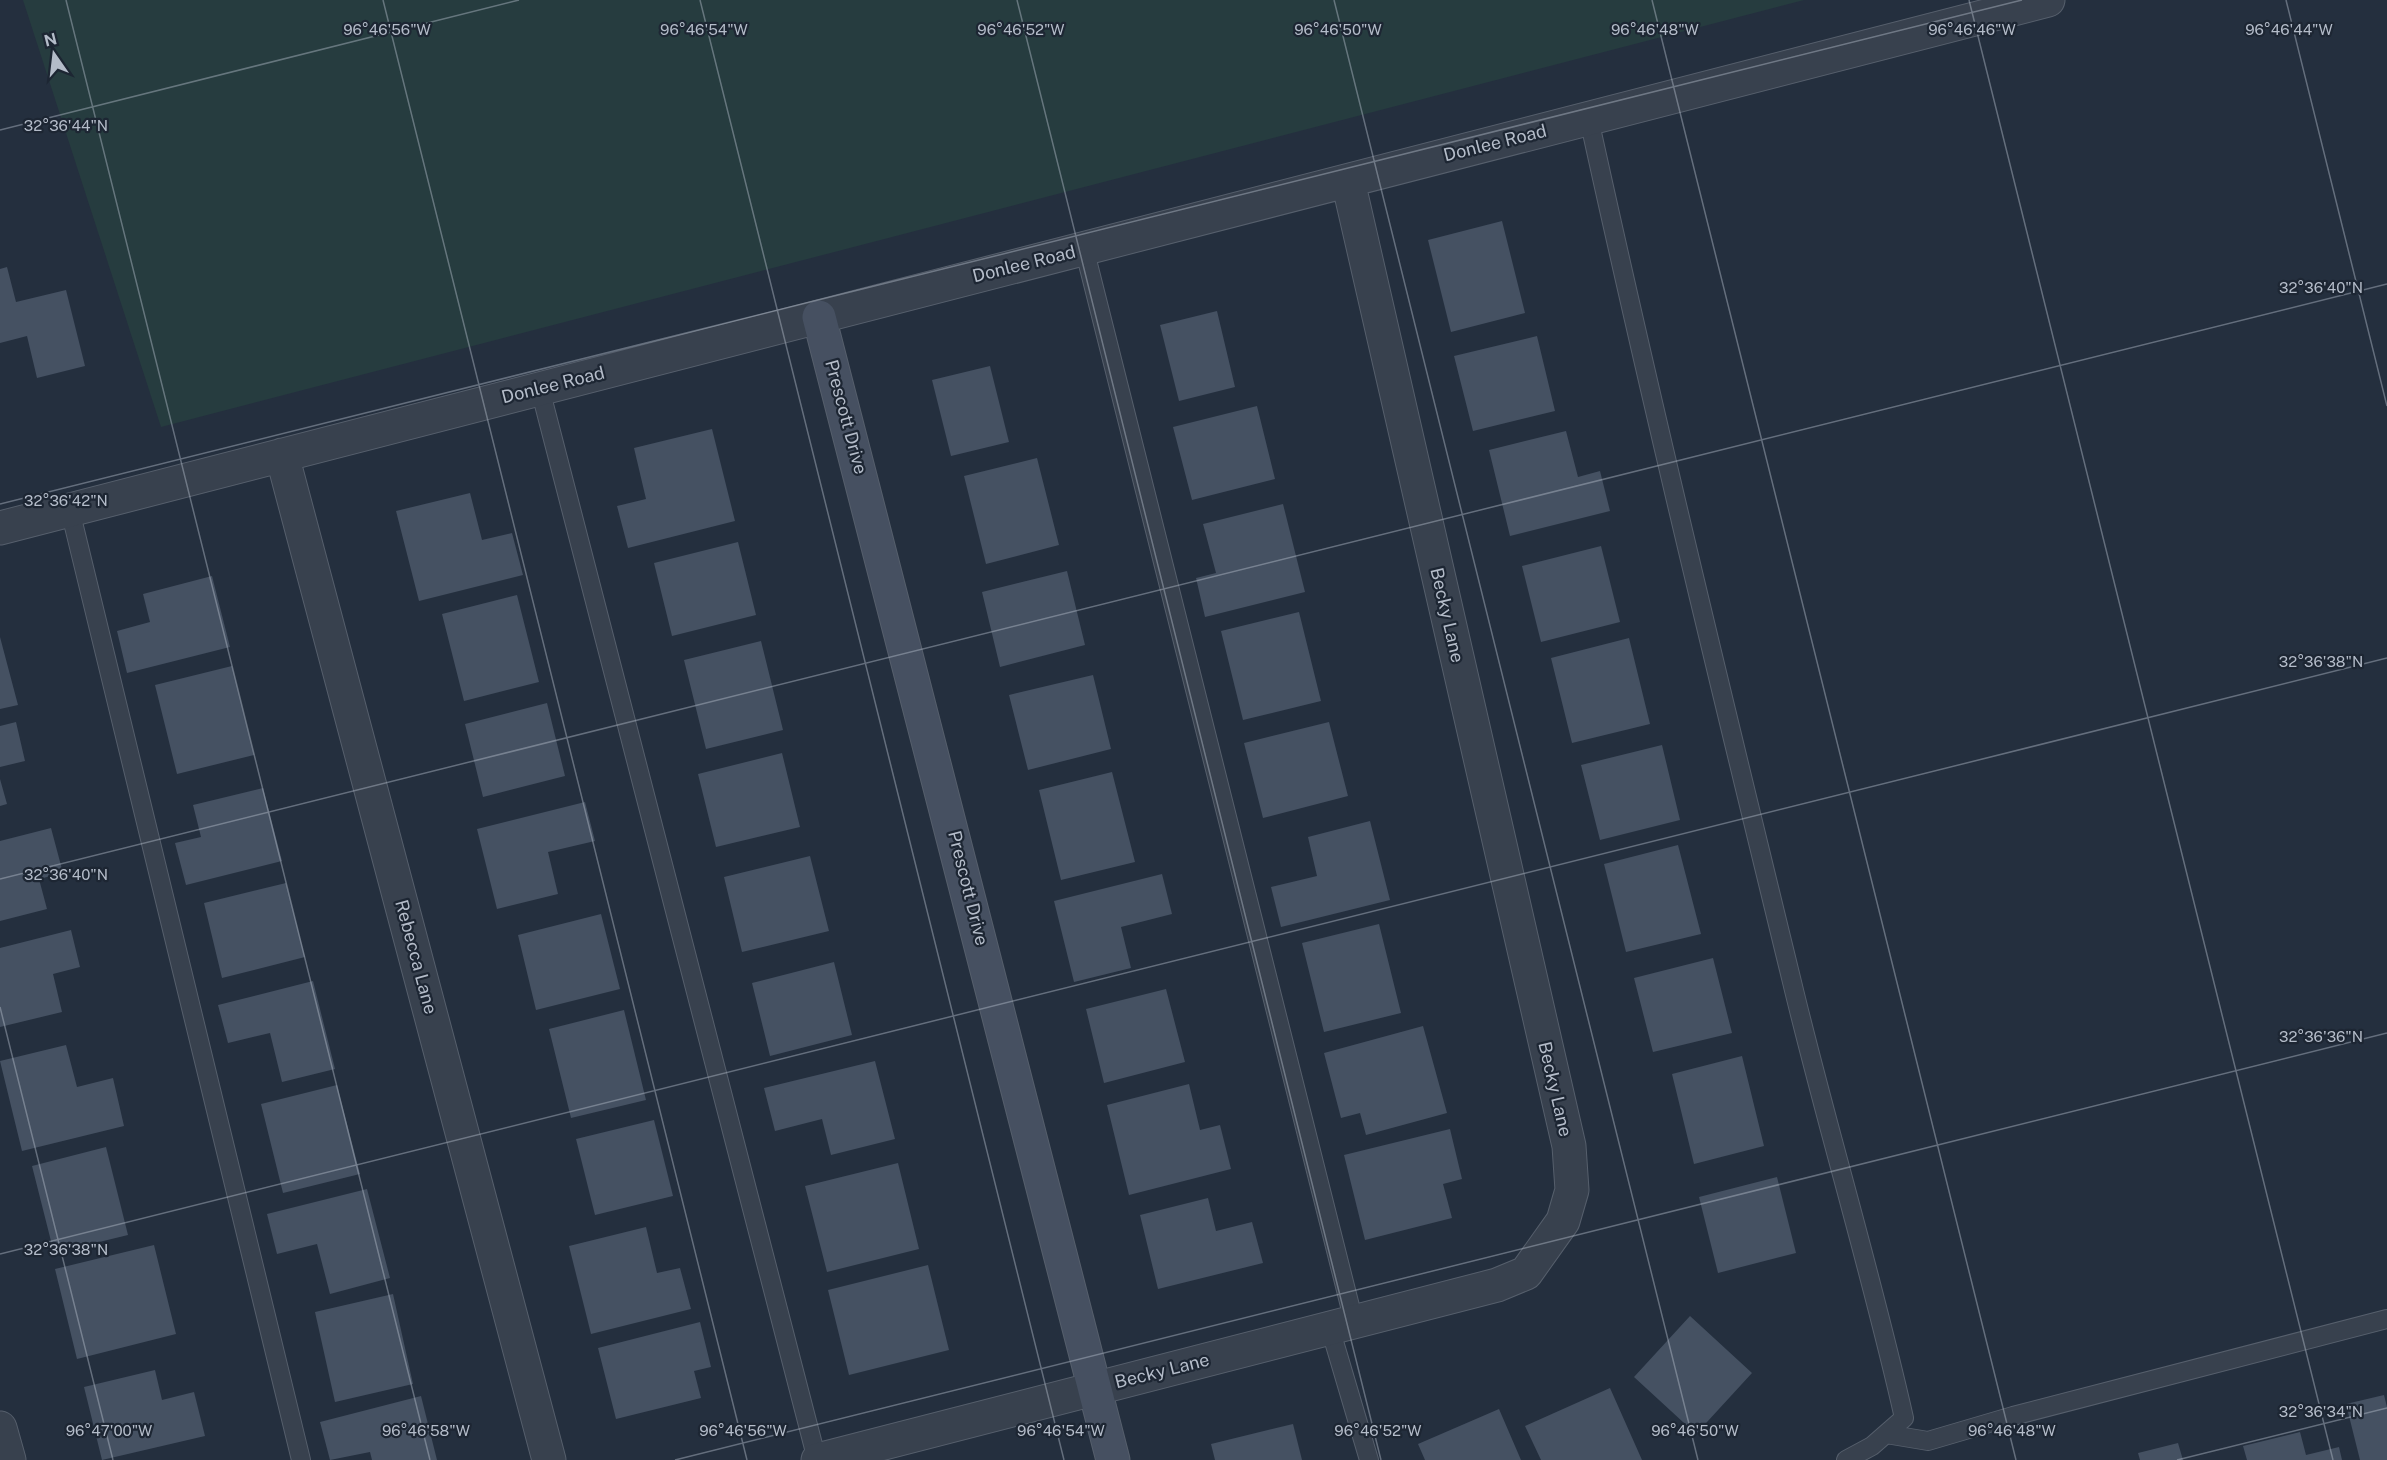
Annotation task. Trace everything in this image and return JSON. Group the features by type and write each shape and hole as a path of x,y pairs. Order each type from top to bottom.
{"street":[{"name":"Donlee Road","path":"0,528 2048,0"},
{"name":"Becky Lane","path":"817,1460 1497,1285 1526,1273 1563,1221 1572,1190 1569,1146 1348,181"},
{"name":"Prescott Drive","path":"819,316 1113,1460"},
{"name":"Rebecca Lane","path":"282,455 549,1460"},
{"path":"0,1428 9,1460"}],"lane":[{"path":"1589,119 1629,304 1792,984 1890,1354 1904,1418 1872,1446 1846,1460"},
{"path":"1084,248 1342,1325 1369,1460"},
{"path":"540,389 817,1460"},
{"path":"70,510 301,1460"},
{"path":"1886,1434 1928,1441 2013,1416 2387,1319"}],"green space":[{"path":"23,0 1804,0 161,427"}],"building":[{"path":"1502,221 1525,313 1451,332 1428,240"},
{"path":"7,267 16,302 66,290 85,366 37,378 27,336 0,343 0,269"},
{"path":"1217,311 1235,387 1179,401 1160,325"},
{"path":"1537,336 1555,411 1473,431 1454,356"},
{"path":"990,366 1009,442 951,456 932,380"},
{"path":"1257,406 1275,479 1192,500 1173,427"},
{"path":"712,429 735,521 628,548 617,506 646,499 634,448"},
{"path":"1566,431 1578,477 1600,471 1610,511 1510,536 1489,450"},
{"path":"1037,458 1059,545 986,564 964,476"},
{"path":"470,493 482,540 512,533 523,575 419,601 396,511"},
{"path":"1283,504 1305,592 1205,617 1196,578 1216,573 1203,524"},
{"path":"738,542 756,615 672,636 654,563"},
{"path":"1601,546 1620,622 1541,642 1522,566"},
{"path":"1067,571 1085,645 1000,667 982,592"},
{"path":"212,576 230,647 127,673 117,631 150,622 143,594"},
{"path":"517,595 539,682 464,701 442,614"},
{"path":"1299,612 1321,701 1243,720 1221,631"},
{"path":"0,637 18,705 0,709"},
{"path":"1629,638 1650,724 1572,743 1551,658"},
{"path":"761,641 783,730 706,749 684,660"},
{"path":"232,666 254,755 177,774 155,685"},
{"path":"1093,675 1111,749 1028,770 1009,695"},
{"path":"547,703 565,776 483,797 465,724"},
{"path":"16,722 25,761 0,767 0,726"},
{"path":"1329,722 1348,796 1263,818 1244,743"},
{"path":"1662,745 1680,820 1600,840 1581,765"},
{"path":"782,753 800,827 716,847 698,774"},
{"path":"1112,772 1135,862 1061,880 1039,790"},
{"path":"0,779 7,804 0,806"},
{"path":"263,788 282,861 186,885 175,843 201,837 193,805"},
{"path":"585,802 595,841 548,852 558,894 497,909 477,829"},
{"path":"1370,821 1390,900 1281,927 1271,887 1317,876 1308,837"},
{"path":"51,828 63,873 39,879 47,909 0,921 0,841"},
{"path":"1678,845 1701,934 1626,952 1604,864"},
{"path":"810,856 829,931 742,952 724,877"},
{"path":"1162,874 1172,914 1121,927 1131,968 1074,982 1054,901"},
{"path":"286,883 305,957 222,978 204,903"},
{"path":"601,914 620,989 536,1010 518,935"},
{"path":"1379,924 1401,1013 1324,1032 1302,943"},
{"path":"71,930 80,967 53,974 62,1012 0,1027 0,948"},
{"path":"1713,958 1732,1033 1653,1052 1634,978"},
{"path":"834,962 852,1035 770,1056 752,983"},
{"path":"313,981 335,1069 282,1082 270,1033 228,1043 218,1005"},
{"path":"1166,989 1185,1062 1104,1083 1086,1009"},
{"path":"624,1010 646,1100 571,1118 549,1029"},
{"path":"1423,1026 1447,1113 1366,1135 1360,1113 1341,1118 1324,1053"},
{"path":"66,1045 77,1087 113,1078 124,1126 22,1151 0,1061"},
{"path":"1742,1056 1764,1146 1694,1164 1672,1074"},
{"path":"875,1061 895,1139 831,1155 822,1119 775,1131 764,1088"},
{"path":"1189,1084 1200,1130 1220,1125 1231,1169 1129,1195 1107,1105"},
{"path":"337,1085 360,1174 283,1193 261,1104"},
{"path":"654,1120 673,1196 595,1215 576,1139"},
{"path":"1450,1129 1462,1179 1443,1184 1452,1218 1365,1240 1344,1155"},
{"path":"106,1147 128,1235 54,1253 32,1166"},
{"path":"898,1163 919,1249 827,1272 805,1186"},
{"path":"1777,1177 1796,1253 1718,1273 1699,1197"},
{"path":"367,1189 390,1278 330,1294 317,1244 277,1254 267,1214"},
{"path":"1208,1198 1216,1231 1252,1222 1263,1263 1158,1289 1140,1215"},
{"path":"646,1227 657,1273 680,1268 691,1309 591,1334 569,1246"},
{"path":"154,1245 176,1334 77,1359 55,1269"},
{"path":"928,1265 949,1350 849,1375 828,1290"},
{"path":"393,1294 413,1384 335,1402 315,1312"},
{"path":"1690,1316 1752,1373 1696,1434 1634,1377"},
{"path":"700,1322 711,1367 694,1371 701,1398 616,1419 598,1348"},
{"path":"155,1370 162,1400 194,1392 205,1436 102,1460 84,1387"},
{"path":"1610,1388 1642,1460 1541,1460 1525,1426"},
{"path":"2384,1395 2387,1407 2387,1460 2360,1460 2346,1404"},
{"path":"421,1396 437,1460 372,1460 370,1452 330,1460 320,1422"},
{"path":"1499,1409 1521,1460 1425,1460 1418,1444"},
{"path":"1293,1424 1302,1460 1215,1460 1211,1444"},
{"path":"2300,1432 2306,1455 2339,1447 2342,1460 2247,1460 2243,1446"},
{"path":"2178,1443 2183,1460 2140,1460 2138,1453"}]}
